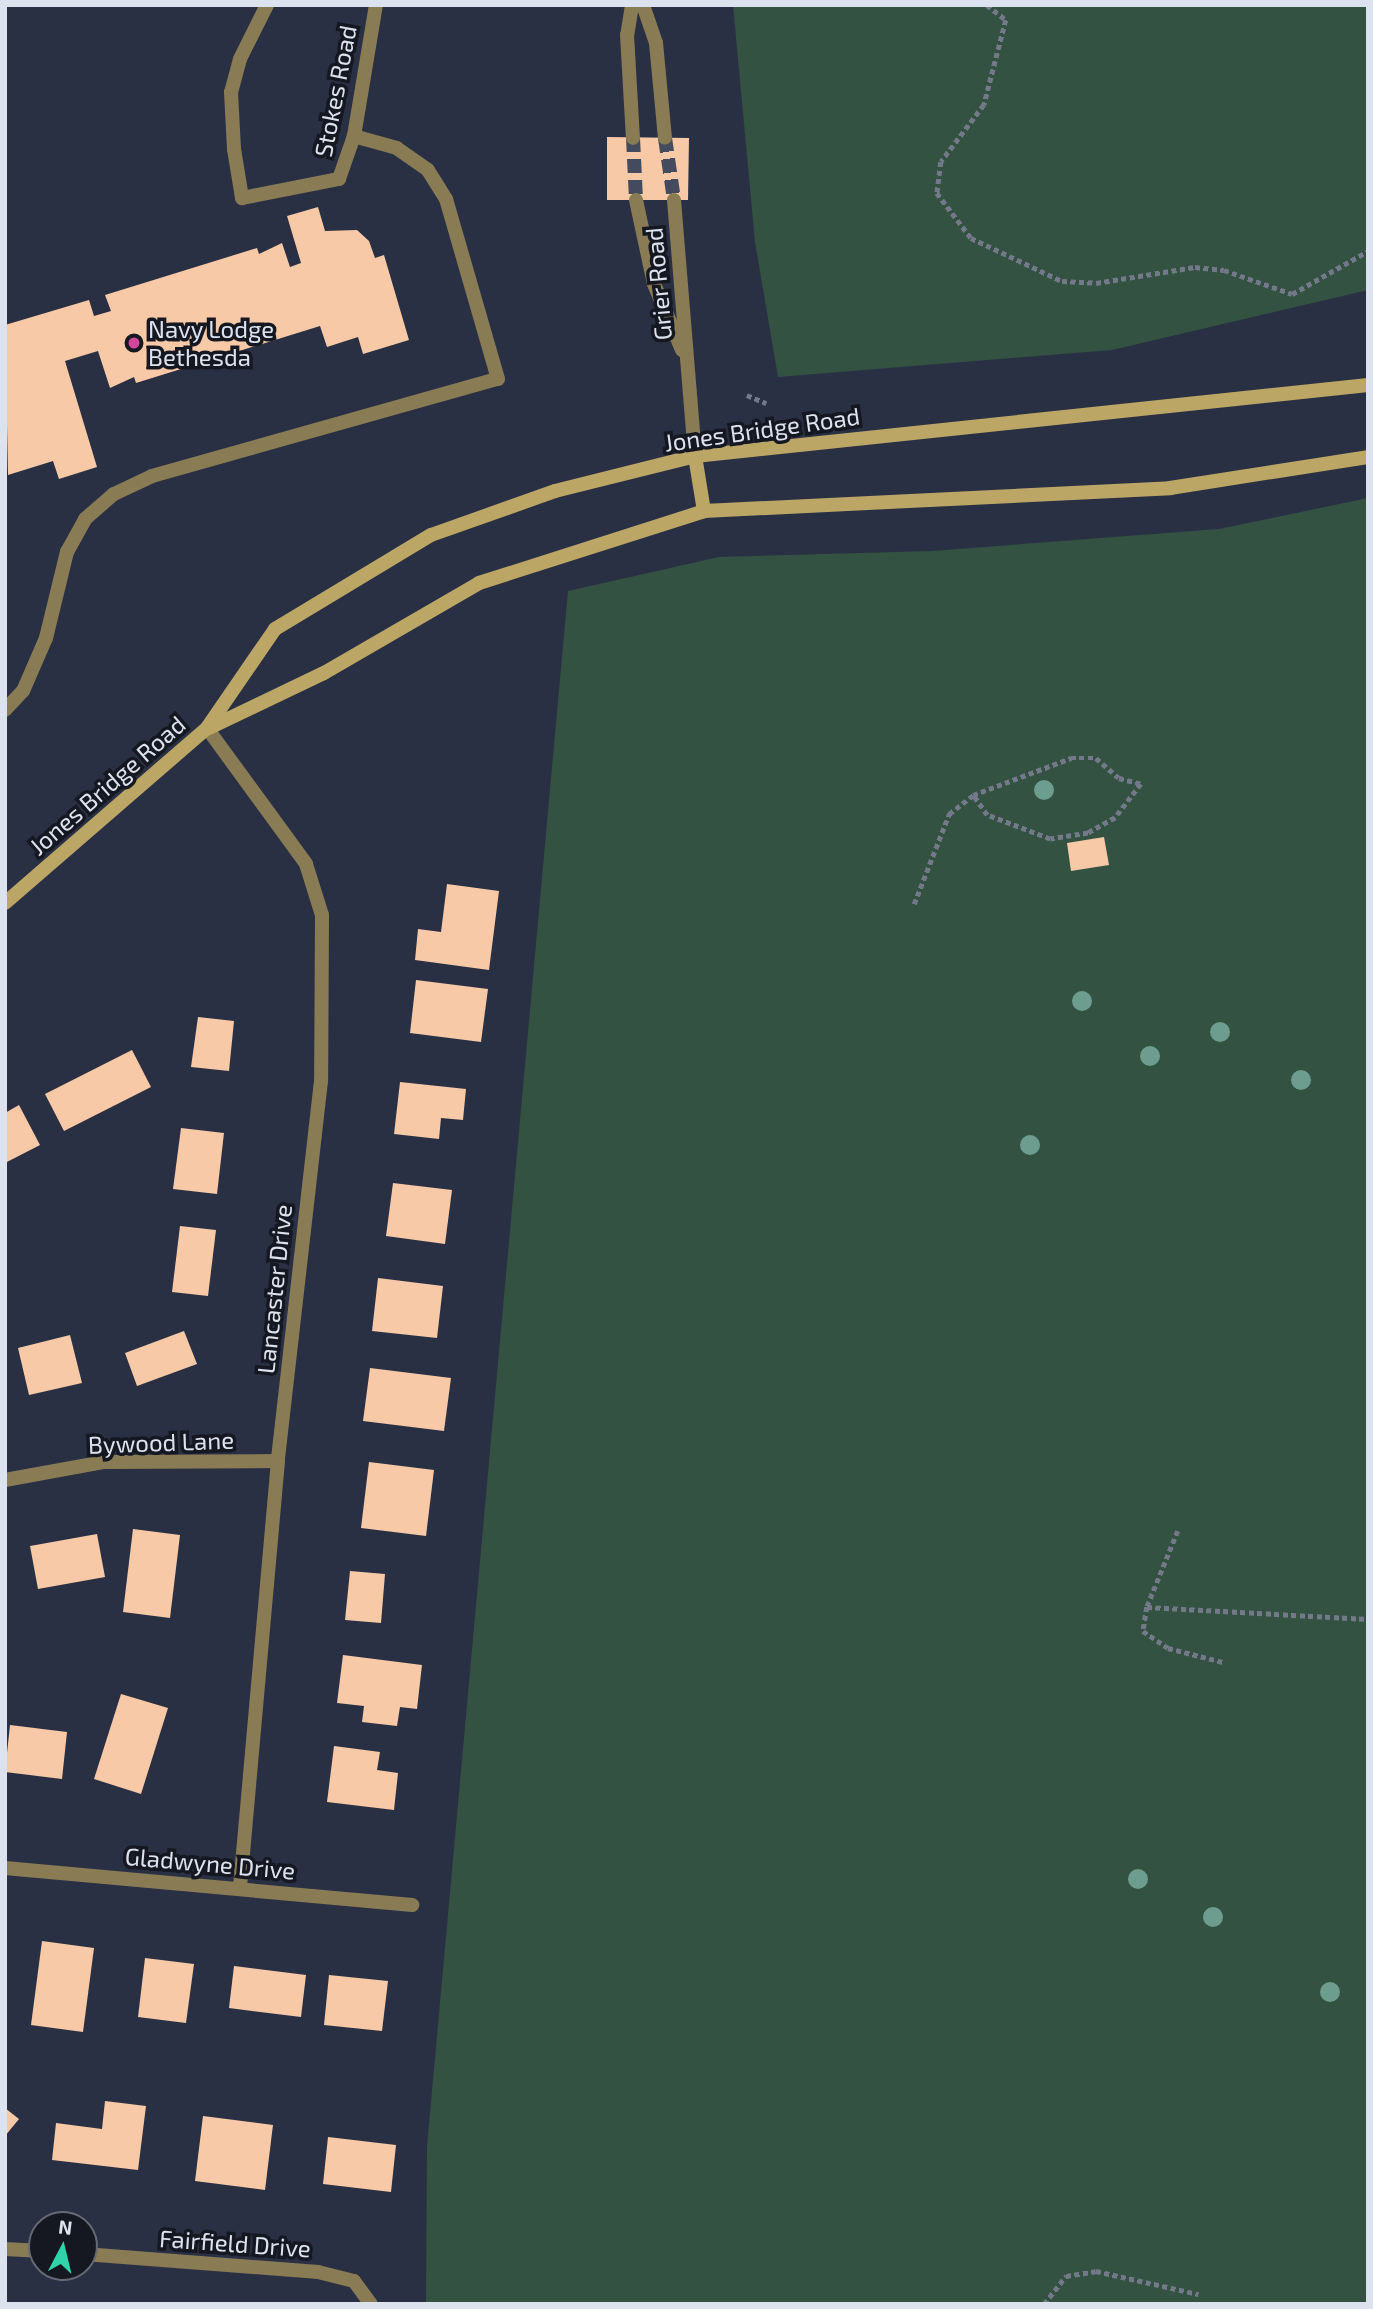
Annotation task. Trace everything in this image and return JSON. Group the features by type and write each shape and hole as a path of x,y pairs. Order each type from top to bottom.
{"main road":[{"name":"Jones Bridge Road","path":"5,903 207,728 275,629 431,535 555,491 695,456 1368,384"},
{"path":"695,456 704,511"},
{"name":"Jones Bridge Road","path":"207,728 324,673 479,583 704,511 1170,488 1368,457"}],"street":[{"name":"Stokes Road","path":"267,5 240,59 231,92 234,149 242,198 339,179 354,136 376,5"},
{"path":"632,5 627,35 634,138"},
{"path":"643,5 656,43 664,138"},
{"path":"5,710 23,691 46,638 67,552 85,519 114,494 152,476 498,379 440,189 428,170 397,148 354,136"},
{"name":"Grier Road","path":"636,200 654,284 688,364"},
{"name":"Grier Road","path":"674,200 695,456"},
{"name":"Lancaster Drive","path":"207,728 306,864 323,915 321,1081 278,1461 240,1888"},
{"name":"Bywood Lane","path":"5,1480 104,1462 278,1461"},
{"name":"Gladwyne Drive","path":"5,1868 412,1905"},
{"path":"5,2249 28,2250"},
{"name":"Fairfield Drive","path":"98,2255 318,2272 354,2281 371,2304"}],"path":[{"path":"987,5 1006,20 984,105 941,162 937,193 971,238 1062,281 1096,283 1195,267 1224,270 1292,294 1368,251"},
{"path":"747,395 766,403"},
{"path":"914,904 950,814 974,795 1071,758 1096,758 1119,778 1141,783 1115,818 1088,833 1050,839 987,815 974,795"},
{"path":"1178,1531 1147,1607 1143,1631 1168,1648 1223,1662"},
{"path":"1147,1607 1368,1619"},
{"path":"1044,2304 1066,2276 1096,2271 1198,2294"}],"green space":[{"path":"733,5 1368,5 1368,290 1112,350 778,377 755,242"},
{"path":"1368,498 1368,2304 426,2304 427,2146 568,591 719,557 932,551 1219,529"}],"building":[{"path":"607,137 689,138 688,200 607,200"},
{"name":"Navy Lodge Bethesda","path":"318,207 325,231 357,230 369,241 375,258 384,255 409,340 363,354 358,337 327,347 320,326 136,383 134,377 110,388 98,351 65,361 97,467 59,479 53,461 8,475 5,325 89,300 94,316 111,311 105,295 257,248 259,254 282,243 290,267 301,263 287,216"},
{"path":"1104,837 1109,865 1071,871 1067,843"},
{"path":"447,884 499,891 489,970 415,960 418,929 441,932"},
{"path":"416,980 488,989 481,1042 410,1033"},
{"path":"198,1017 234,1021 229,1071 191,1067"},
{"path":"132,1050 151,1087 64,1131 45,1094"},
{"path":"400,1082 466,1089 463,1120 441,1118 439,1139 394,1134"},
{"path":"19,1105 40,1145 5,1163 5,1113"},
{"path":"181,1128 224,1133 217,1194 173,1189"},
{"path":"393,1183 452,1190 445,1244 386,1236"},
{"path":"180,1226 216,1230 208,1296 172,1292"},
{"path":"378,1278 443,1286 437,1338 372,1331"},
{"path":"184,1331 197,1364 137,1386 125,1353"},
{"path":"70,1335 82,1383 29,1395 18,1348"},
{"path":"370,1368 451,1378 444,1431 363,1421"},
{"path":"369,1462 434,1470 426,1536 361,1528"},
{"path":"133,1529 180,1535 170,1618 123,1612"},
{"path":"97,1534 105,1577 38,1589 30,1546"},
{"path":"350,1571 385,1574 381,1623 345,1620"},
{"path":"343,1655 422,1665 417,1709 400,1707 397,1726 362,1722 364,1706 337,1703"},
{"path":"121,1694 168,1708 141,1794 94,1779"},
{"path":"10,1725 67,1732 62,1779 5,1772"},
{"path":"334,1746 380,1752 377,1770 398,1773 394,1810 327,1802"},
{"path":"42,1941 94,1948 83,2032 31,2025"},
{"path":"145,1958 194,1964 186,2023 138,2017"},
{"path":"234,1966 306,1975 301,2017 229,2008"},
{"path":"329,1975 388,1981 382,2031 324,2025"},
{"path":"105,2101 146,2106 138,2170 52,2160 56,2123 102,2129"},
{"path":"5,2108 19,2119 5,2136"},
{"path":"203,2116 273,2125 265,2190 195,2181"},
{"path":"328,2137 396,2145 391,2192 323,2184"}],"tunnel":[{"path":"633,138 636,200"},
{"path":"665,138 674,200"}],"place":[{"name":"Navy Lodge Bethesda","path":"134,343"}]}
